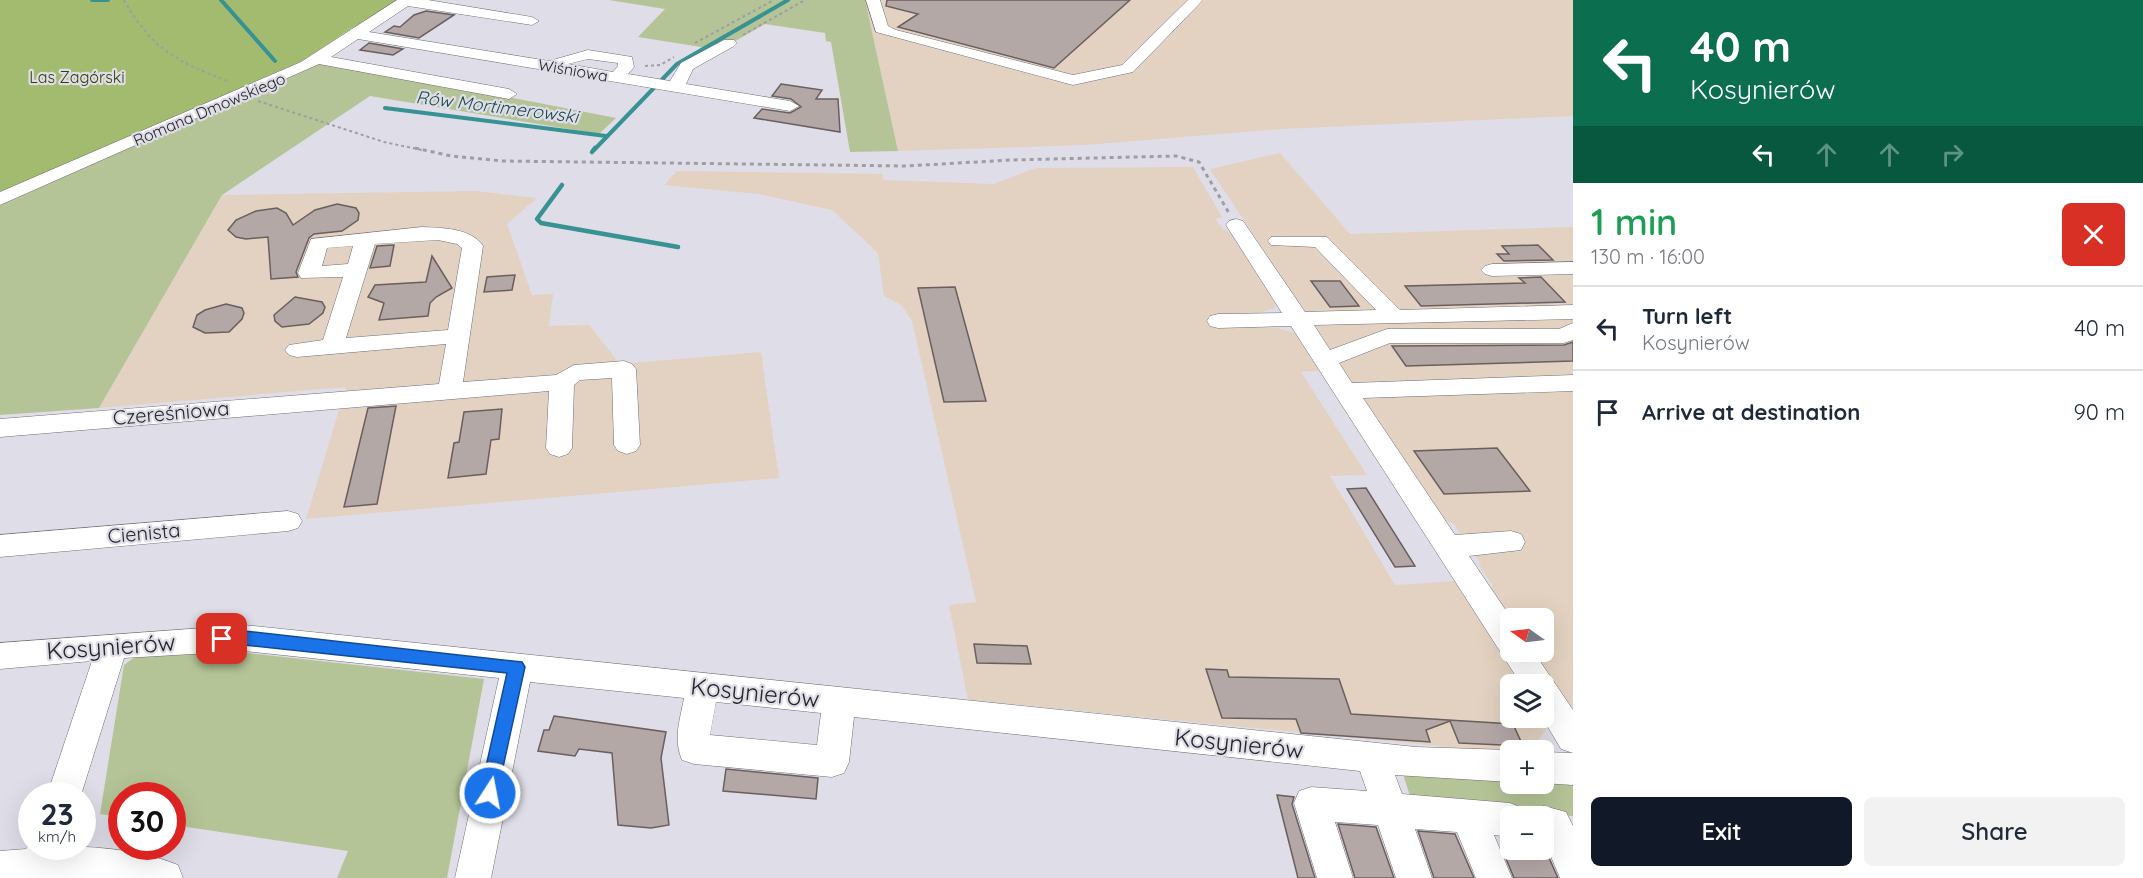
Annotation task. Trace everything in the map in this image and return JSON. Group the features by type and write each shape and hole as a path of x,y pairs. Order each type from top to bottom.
{"street":[{"name":"Romana Dmowskiego","path":"0,199 244,94 318,59 407,0"},
{"path":"407,0 532,21"},
{"path":"873,0 881,29 891,33 1073,80 1127,69 1196,0"},
{"name":"Wiśniowa","path":"356,34 552,66 572,56 585,53 626,60 621,73 644,83 790,106"},
{"path":"673,88 687,66 729,43"},
{"path":"318,59 509,94"},
{"path":"1236,225 1500,627"},
{"path":"356,270 309,273 318,243 438,234 468,241 473,246 450,391"},
{"path":"332,347 366,239"},
{"path":"1278,242 1320,241 1394,316"},
{"path":"1492,270 1573,268"},
{"path":"1218,321 1573,312"},
{"path":"1323,357 1333,357 1387,336 1564,336 1573,330"},
{"path":"297,350 458,336"},
{"name":"Czereśniowa","path":"0,428 562,382 574,373 624,369 627,445"},
{"path":"559,448 562,382"},
{"path":"1346,391 1573,383"},
{"name":"Cienista","path":"0,546 288,521"},
{"path":"1448,546 1511,542"},
{"name":"Kosynierów","path":"0,656 244,638 1372,757 1500,765"},
{"path":"68,782 112,646"},
{"path":"473,878 516,667"},
{"path":"702,688 693,738 694,749 832,762 839,702"},
{"path":"1554,709 1573,738"},
{"path":"1372,757 1414,878"},
{"path":"1554,768 1573,769"},
{"path":"1335,878 1311,802 1500,819"},
{"path":"1468,816 1494,878"},
{"path":"1557,824 1573,865"},
{"path":"0,869 28,860"},
{"path":"64,860 165,878"}],"path":[{"path":"123,0 135,23 153,46 183,64 244,94 384,142 451,156 503,160 906,166 1011,160 1176,156 1199,162 1236,225"},
{"path":"687,48 774,0"},
{"path":"729,43 805,0"},
{"path":"621,73 660,65 678,54"}],"shaded area":[{"path":"865,0 1573,0 1573,116 1282,129 1086,145 898,151"},
{"path":"1280,153 1350,234 1573,227 1573,714 1554,686 1554,674 1546,674 1538,662 1554,662 1554,608 1503,608 1490,590 1493,586 1479,565 1481,564 1453,523 1443,521 1210,169"},
{"path":"1193,167 1222,217 1215,219 1223,229 1234,235 1277,302 1274,308 1255,314 1257,321 1262,327 1278,328 1297,334 1319,371 1301,372 1367,475 1330,476 1395,585 1455,581 1500,651 1500,662 1507,662 1515,674 1500,674 1500,728 1547,728 1538,740 1500,740 1500,752 968,700 949,605 976,602 912,321 901,305 884,296 878,253 832,210 759,194 664,185 677,171 883,174 883,180 994,184 1036,168"},
{"path":"475,191 537,198 507,224 532,295 553,294 549,326 589,325 620,364 761,352 779,478 306,519 346,387 99,408 222,195"}],"green space":[{"name":"Las Zagórski","path":"0,0 404,0 352,28 307,58 263,80 0,194"},
{"path":"609,0 865,0 898,151 850,152 831,42 826,41 825,33 765,24 720,50 638,37 665,9"},
{"path":"307,58 616,118 599,134 370,96 222,195 99,408 0,415 0,194"},
{"path":"228,651 484,679 447,878 337,878 348,851 186,827 186,782 108,782 108,815 100,814 124,665 136,656"},
{"path":"1401,768 1500,777 1500,794 1554,794 1554,784 1573,784 1573,816 1554,814 1554,806 1500,806 1500,810 1412,802"}],"building":[{"path":"887,0 1130,0 1054,68 898,27 918,14 886,6"},
{"path":"426,11 454,15 419,38 385,32 394,26 400,27 414,15"},
{"path":"369,43 403,49 393,55 360,50"},
{"path":"781,84 822,90 816,99 838,99 840,132 754,118 762,109 790,113 801,107 791,99 772,96"},
{"path":"337,204 356,208 359,213 358,220 342,231 314,234 309,238 296,272 298,277 271,279 268,237 246,239 236,237 228,230 236,220 256,211 277,208 286,213 293,225 315,210"},
{"path":"394,245 390,266 370,268 377,246"},
{"path":"1538,245 1553,260 1504,261 1497,254 1509,254 1502,246"},
{"path":"432,256 452,288 430,303 428,316 379,320 384,303 368,297 375,285 426,282"},
{"path":"515,275 512,290 484,292 487,277"},
{"path":"1541,277 1565,302 1421,306 1405,286 1525,283 1519,278"},
{"path":"1311,281 1340,281 1359,306 1330,307"},
{"path":"955,287 986,401 944,402 918,288"},
{"path":"295,297 322,302 325,307 323,313 309,324 282,327 275,321 274,315"},
{"path":"226,304 242,308 244,313 242,319 229,332 205,333 193,327 197,315 205,310"},
{"path":"1573,342 1573,361 1406,366 1392,346 1564,345"},
{"path":"396,406 377,504 344,507 368,408"},
{"path":"502,409 499,439 491,440 486,474 448,478 454,443 459,442 464,412"},
{"path":"1497,448 1530,491 1444,494 1414,451"},
{"path":"1366,488 1415,566 1395,567 1347,489"},
{"path":"974,644 1027,646 1031,664 977,663"},
{"path":"1206,669 1227,670 1229,677 1339,679 1351,714 1500,723 1500,728 1515,728 1520,740 1500,740 1500,745 1459,743 1450,721 1426,730 1430,742 1301,733 1296,719 1222,718"},
{"path":"554,716 666,732 661,758 669,825 651,828 618,825 612,753 579,749 575,756 538,751 544,730 549,730"},
{"path":"726,769 818,778 816,799 723,791"},
{"path":"1277,795 1294,797 1292,804 1315,878 1298,878"},
{"path":"1338,824 1376,827 1394,878 1355,878"},
{"path":"1418,831 1455,834 1474,878 1434,878"},
{"path":"1507,860 1550,860 1558,878 1514,878"}],"waterway":[{"name":"Rów Mortimerowski","path":"92,0 108,0"},
{"name":"Rów Mortimerowski","path":"221,0 275,61"},
{"name":"Rów Mortimerowski","path":"594,150 677,64 788,0"},
{"name":"Rów Mortimerowski","path":"385,108 606,136"},
{"path":"592,152 595,148"},
{"path":"562,185 537,219 541,223 678,247"}],"route":[{"path":"222,639 244,638 516,667 490,793"}]}
